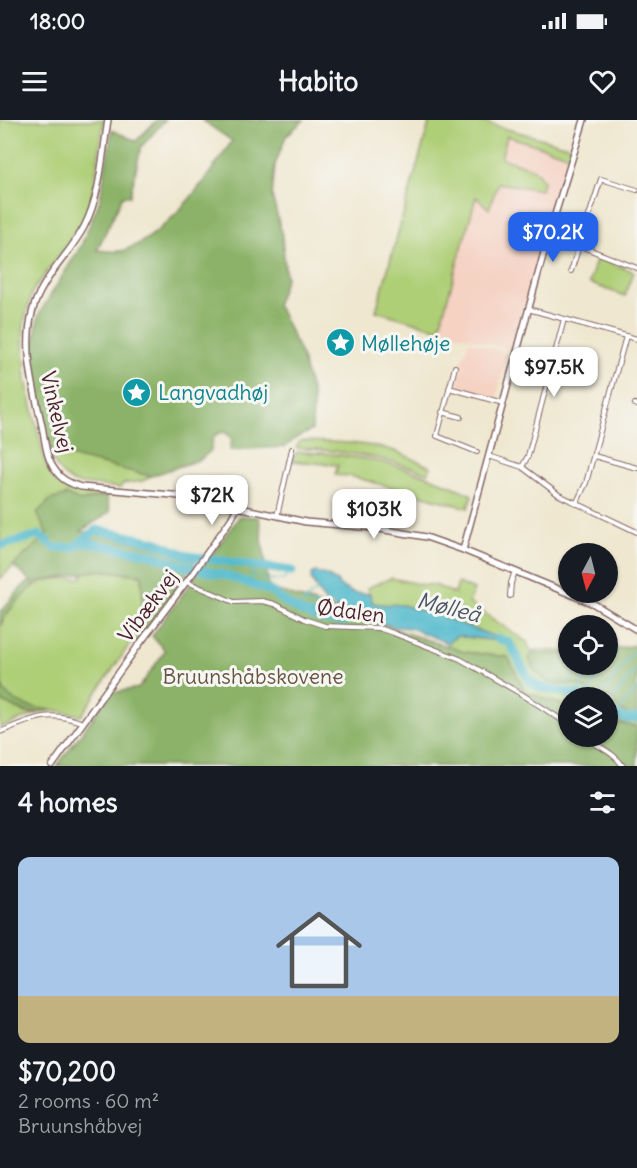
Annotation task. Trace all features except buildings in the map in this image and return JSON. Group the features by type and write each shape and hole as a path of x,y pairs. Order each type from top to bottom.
{"street":[{"name":"Vinkelvej","path":"108,120 93,206 82,230 44,283 31,315 30,372 49,460 61,478 81,487 172,495 324,525 400,531 426,537 594,604 637,630"},
{"path":"463,550 549,234 584,120"},
{"path":"571,271 601,179 637,190"},
{"path":"549,234 637,268"},
{"path":"528,309 637,339"},
{"path":"522,467 528,456 564,319"},
{"path":"576,504 586,483 626,336"},
{"path":"455,367 437,436 477,452"},
{"path":"449,388 503,403"},
{"path":"442,412 461,417"},
{"path":"276,516 292,450"},
{"path":"489,456 522,467 559,495 637,532"},
{"path":"594,456 637,468"},
{"name":"Vibækvej","path":"52,766 187,582 237,508"},
{"path":"510,596 515,571"},
{"name":"Ødalen","path":"187,582 234,602 262,601 274,604 304,619 325,626 378,628 393,633 460,659 558,718"},
{"path":"0,732 46,716 63,716 84,724"},
{"path":"598,747 613,754 623,766"}],"shaded area":[{"path":"430,120 475,120 572,147 511,350 376,311"},
{"path":"469,341 507,353 497,396 493,398 457,387 462,368 460,366"}],"green space":[{"path":"0,120 104,120 93,193 88,210 77,231 32,292 24,322 23,338 26,381 46,465 62,485 74,489 115,493 79,501 66,495 47,534 0,579"},
{"path":"157,120 165,120 141,147 130,196 123,196 97,250 122,251 141,242 157,232 198,188 232,141 202,120 304,120 286,136 275,165 272,196 282,235 286,278 276,306 301,354 313,398 312,430 285,447 230,450 232,440 224,432 213,438 211,450 201,459 151,476 77,458 50,448 30,362 39,314 81,246 100,200 112,130 136,141"},
{"path":"430,120 475,120 572,147 568,155 507,136 501,158 534,169 543,180 541,190 498,183 489,209 476,197 439,329 376,311"},
{"path":"597,257 634,272 625,296 589,283"},
{"path":"300,441 380,447 431,467 427,473 363,455 296,448"},
{"path":"50,448 77,458 151,476 143,481 123,484 120,488 75,483 58,469"},
{"path":"296,453 346,456 388,464 429,477 472,495 468,508 350,476 335,475 338,465 292,461"},
{"name":"Bruunshåbskovene","path":"67,495 80,501 106,496 110,512 81,531 199,555 146,631 143,629 142,575 100,570 33,583 35,585 11,609 0,626 2,610 23,586 31,581 13,566 47,534 37,513 50,500"},
{"name":"Bruunshåbskovene","path":"240,516 259,517 269,588 464,652 508,657 525,692 558,704 558,747 618,747 618,723 637,727 637,766 57,766 111,693 139,688 165,651 152,636"},
{"path":"100,570 142,575 143,629 146,631 137,642 129,645 81,716 31,707 8,698 5,695 2,681 0,626 11,607 21,596 39,583 54,579 82,578 83,573"},
{"path":"391,578 423,585 435,585 455,594 458,583 474,590 469,603 527,642 530,650 558,651 558,675 577,675 588,687 558,687 558,704 525,692 508,657 464,652 447,646 447,643 457,636 505,642 445,618 437,611 372,603 367,588"},
{"path":"637,645 637,715 629,716 618,708 618,687 582,687 549,683 533,669 529,658 533,652 558,654 558,675 618,675 618,648"},
{"path":"0,684 4,691 17,702 40,709 57,710 34,712 15,708 0,700"},
{"path":"0,700 28,714 39,713 0,728"},
{"path":"618,708 629,716 637,715 637,727 618,723"}],"water":[{"path":"316,572 328,576 338,582 338,585 353,593 370,594 372,602 407,606 423,611 437,611 445,618 509,642 457,636 447,643 411,628 396,627 360,617 355,620 352,616 325,602 311,579 312,574"}],"waterway":[{"path":"55,548 74,547 96,530 155,542 188,556 292,571"},
{"name":"Mølleå","path":"0,546 39,535 49,543"},
{"name":"Mølleå","path":"82,542 150,554 184,566 228,576 270,591 277,596"},
{"path":"252,585 250,577 253,573 263,579 284,580 288,571"},
{"path":"319,589 302,602 313,605 322,612 337,616 339,622"},
{"name":"Mølleå","path":"281,599 304,613 328,621 346,621 361,608"},
{"name":"Mølleå","path":"498,639 509,642 529,680 539,687 558,691"},
{"path":"607,687 633,651"},
{"path":"618,692 637,667"},
{"path":"567,687 574,675"},
{"path":"580,687 587,675"},
{"path":"591,687 600,675"},
{"path":"618,711 637,688"},
{"name":"Mølleå","path":"618,716 627,719 637,718"}],"place":[{"name":"Møllehøje","path":"340,343"},
{"name":"Langvadhøj","path":"137,392"}]}
